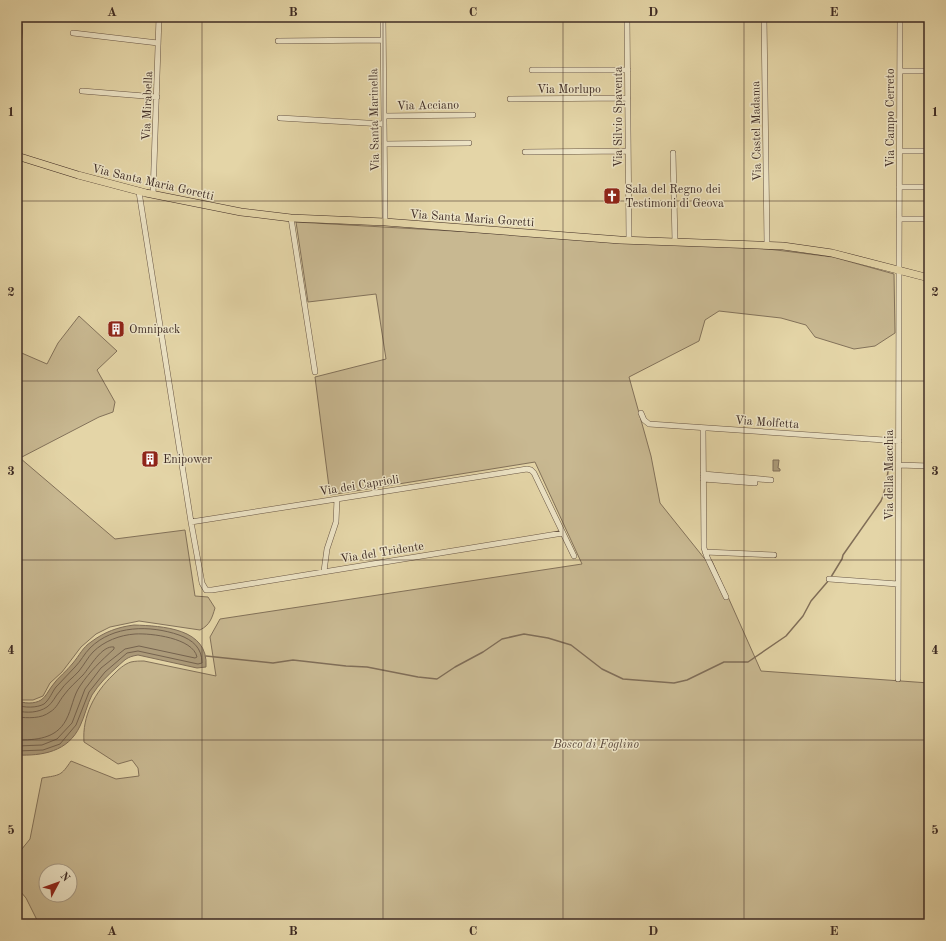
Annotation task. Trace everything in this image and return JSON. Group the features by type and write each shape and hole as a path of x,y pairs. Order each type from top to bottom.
{"main road":[{"name":"Via Santa Maria Goretti","path":"17,156 140,192 234,212 291,218 385,222 629,240 767,244 800,247 827,252 929,278"}],"street":[{"name":"Via Mirabella","path":"153,195 158,97 159,17"},
{"name":"Via Santa Marinella","path":"383,17 385,222"},
{"name":"Via Silvio Spaventa","path":"627,17 629,240"},
{"name":"Via Castel Madama","path":"764,17 767,244"},
{"name":"Via Campo Cerreto","path":"899,271 900,17"},
{"path":"17,67 18,26 27,28"},
{"path":"73,33 158,43"},
{"path":"278,41 383,40"},
{"path":"532,70 628,70"},
{"path":"900,72 929,71"},
{"path":"82,91 158,97"},
{"name":"Via Morlupo","path":"510,99 628,98"},
{"name":"Via Acciano","path":"384,116 473,115"},
{"path":"280,118 384,124"},
{"path":"384,144 469,143"},
{"path":"525,152 628,151"},
{"path":"900,151 929,151"},
{"path":"674,153 675,242"},
{"path":"899,188 929,187"},
{"path":"140,192 191,522"},
{"path":"291,218 315,372"},
{"path":"899,219 929,220"},
{"name":"Via della Macchia","path":"898,679 899,271"},
{"name":"Via Molfetta","path":"641,413 644,420 649,424 898,441"},
{"path":"703,428 705,552 726,597"},
{"path":"899,465 929,466"},
{"name":"Via dei Caprioli","path":"191,522 526,469 534,473 562,533"},
{"path":"703,477 771,480"},
{"path":"703,477 755,483"},
{"path":"324,571 327,549 336,522 337,499"},
{"name":"Via del Tridente","path":"191,522 202,583 207,590 562,533"},
{"path":"562,533 574,556"},
{"path":"705,552 774,555"},
{"path":"830,579 898,584"}],"green space":[{"name":"Bosco di Foglino","path":"296,222 768,249 833,257 894,274 895,333 875,346 854,349 815,337 806,325 781,318 719,311 705,320 699,341 629,377 651,456 660,503 704,558 712,561 761,671 929,683 929,924 39,924 26,898 20,891 21,875 17,874 17,855 30,839 42,778 60,774 65,770 71,761 116,779 139,776 138,768 132,760 118,764 84,742 85,723 95,697 117,671 128,663 144,661 216,676 210,637 220,619 582,564 535,462 330,495 315,377 386,359 376,294 308,302"},
{"path":"79,316 117,351 97,370 115,402 113,412 99,417 20,458 115,539 185,530 195,596 208,597 215,608 210,621 200,630 139,621 110,627 96,634 81,647 62,672 50,683 43,696 33,700 21,700 17,696 17,651 20,644 17,642 17,351 47,364 58,343"}],"water":[{"path":"773,460 779,460 778,468 780,471 773,471"},
{"path":"134,625 170,628 192,637 200,644 205,654 206,667 197,668 138,655 128,658 110,673 95,691 90,699 80,726 69,742 53,751 45,753 36,755 17,755 17,700 29,703 41,700 46,696 54,683 71,666 88,644 111,630"}],"waterway":[{"path":"831,577 843,555 881,501 884,494 894,442"},
{"path":"206,656 273,663 293,660 367,667 418,677 437,679 502,639 524,634 548,638 571,645 602,669 623,679 674,683 687,680 724,662 748,662 786,636 803,616 811,601 829,580"}],"place":[{"name":"Sala del Regno dei Testimoni di Geova","path":"612,196"},
{"name":"Omnipack","path":"116,329"},
{"name":"Enipower","path":"150,459"}]}
